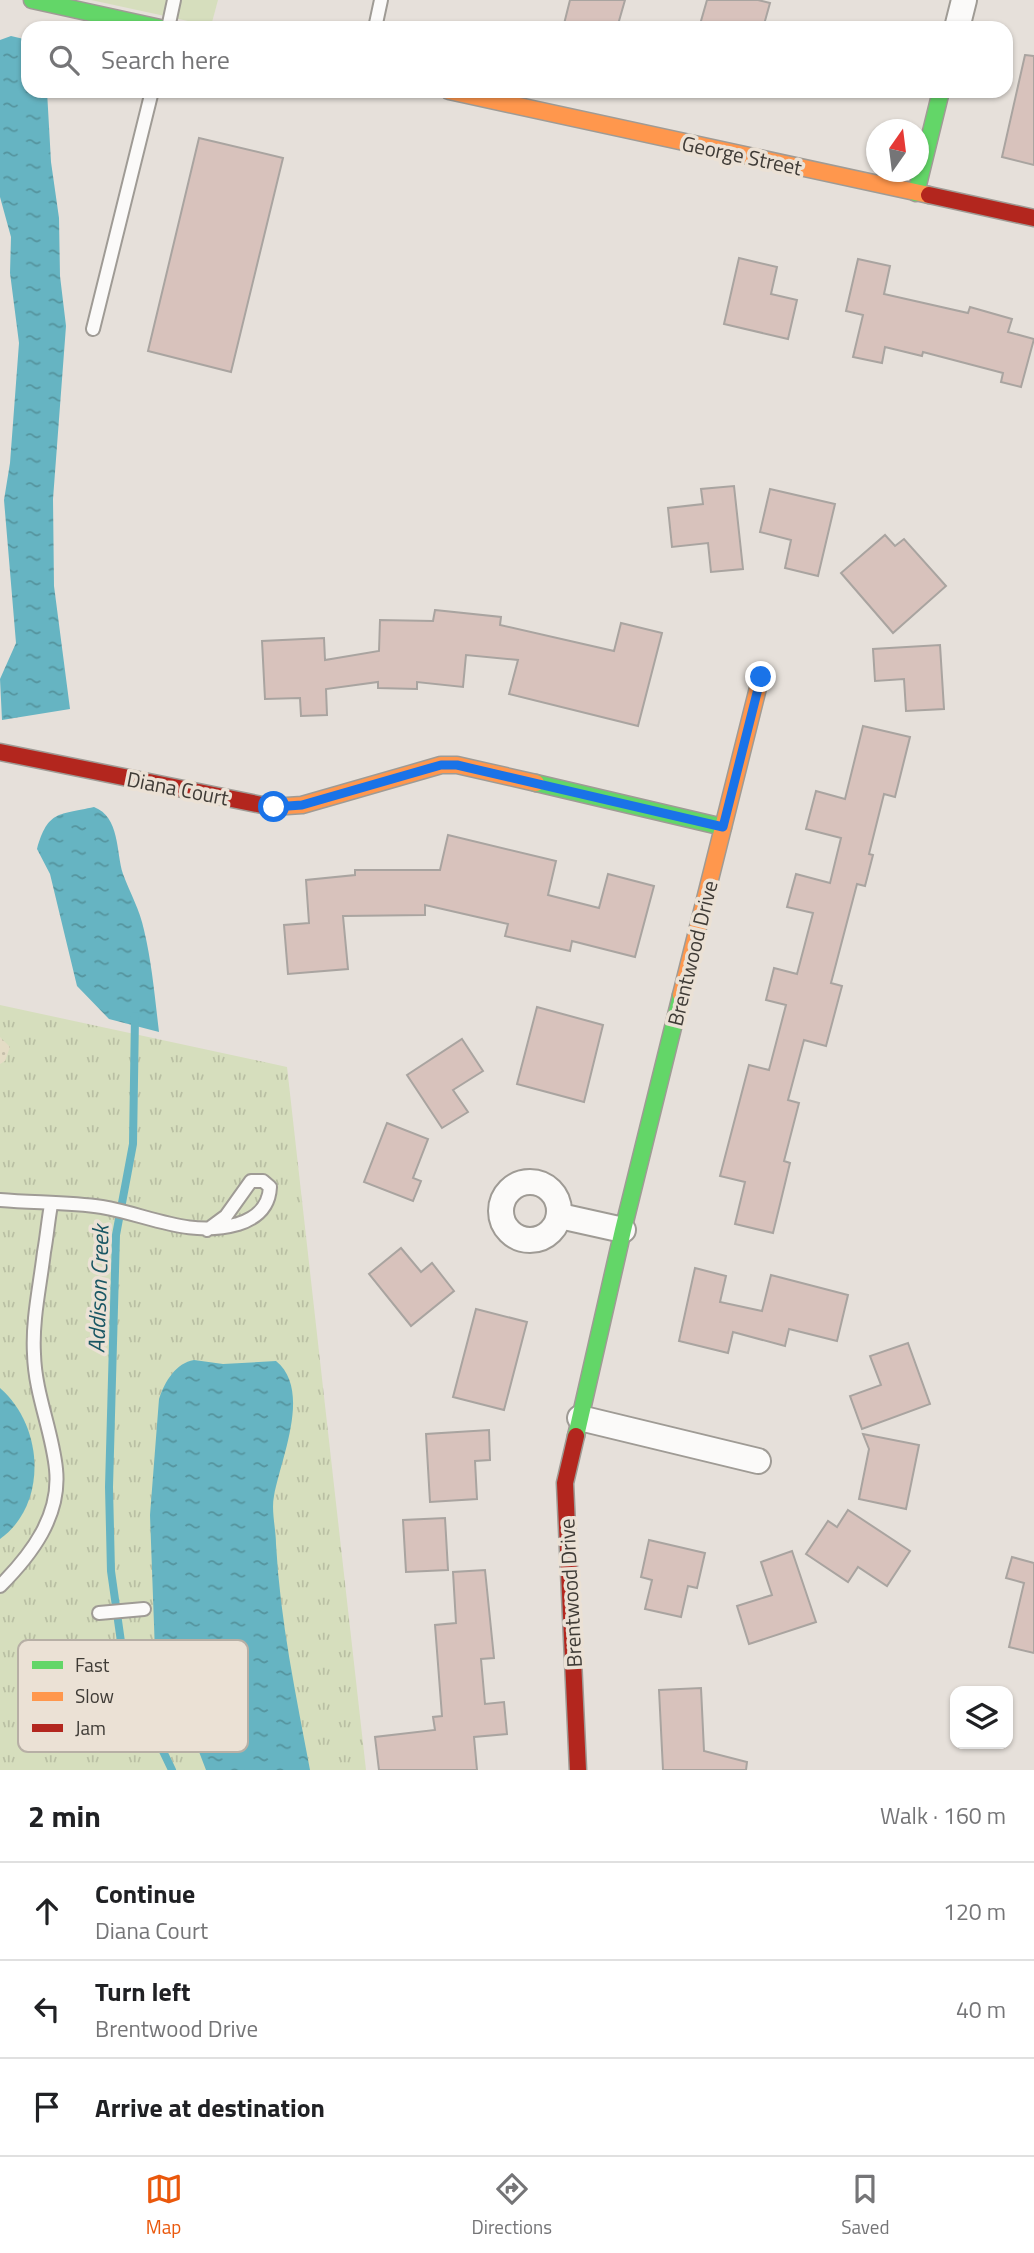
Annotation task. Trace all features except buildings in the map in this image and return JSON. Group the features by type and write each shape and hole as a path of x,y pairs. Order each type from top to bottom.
{"street":[{"path":"32,0 105,8 141,21"},
{"path":"959,21 964,0"},
{"name":"George Street","path":"481,98 1034,218"},
{"path":"916,193 939,98"},
{"name":"Brentwood Drive","path":"578,1770 565,1483 623,1230 761,677"},
{"name":"Diana Court","path":"0,752 274,807 302,805 441,765 457,765 723,827"},
{"path":"560,1216 623,1230"},
{"path":"580,1418 758,1461"}],"lane":[{"path":"170,21 174,0"},
{"path":"376,21 381,0"},
{"path":"93,328 150,98"},
{"path":"0,1200 103,1207 173,1225 207,1230 250,1220 269,1200 270,1187 263,1181 251,1181 226,1216 207,1230"},
{"path":"0,1586 33,1549 50,1518 55,1502 56,1467 39,1398 34,1345 46,1228 51,1205"},
{"path":"99,1613 139,1609"}],"green space":[{"path":"91,0 218,0 212,21 188,21"},
{"path":"0,1005 287,1067 366,1770 0,1770"}],"sand":[{"path":"0,1037 10,1047 5,1061 0,1064"}],"water":[{"path":"11,36 21,38 21,98 47,98 66,326 53,499 54,586 70,709 2,720 0,679 16,643 4,500 10,463 19,343 10,273 11,237 0,197 0,40"},
{"path":"94,807 109,819 113,827 123,874 142,923 159,1032 109,1019 77,986 50,874 37,849 46,827 56,816"},
{"path":"194,1360 223,1364 276,1361 287,1374 292,1389 291,1425 274,1496 273,1514 285,1629 310,1770 206,1770 199,1752 248,1752 248,1640 155,1640 150,1515 159,1399 172,1374"},
{"path":"0,1388 15,1404 25,1423 32,1444 34,1465 33,1486 26,1506 16,1524 0,1539"}],"waterway":[{"name":"Addison Creek","path":"121,1640 111,1571 109,1487 116,1235 133,1144 135,1016"},
{"name":"Addison Creek","path":"163,1752 172,1770"}],"traffic: fast":[{"path":"32,0 128,21"},
{"path":"916,193 939,98"},
{"path":"536,783 723,827"},
{"path":"576,1436 681,995"}],"traffic: slow":[{"path":"481,98 929,195"},
{"path":"681,995 761,676"},
{"path":"272,807 302,805 441,765 457,765 536,783"}],"traffic: jam":[{"path":"929,195 1034,218"},
{"path":"0,752 272,807"},
{"path":"576,1436 565,1483 578,1770"}],"route":[{"path":"274,807 302,805 441,765 457,765 723,827 761,677"}]}
